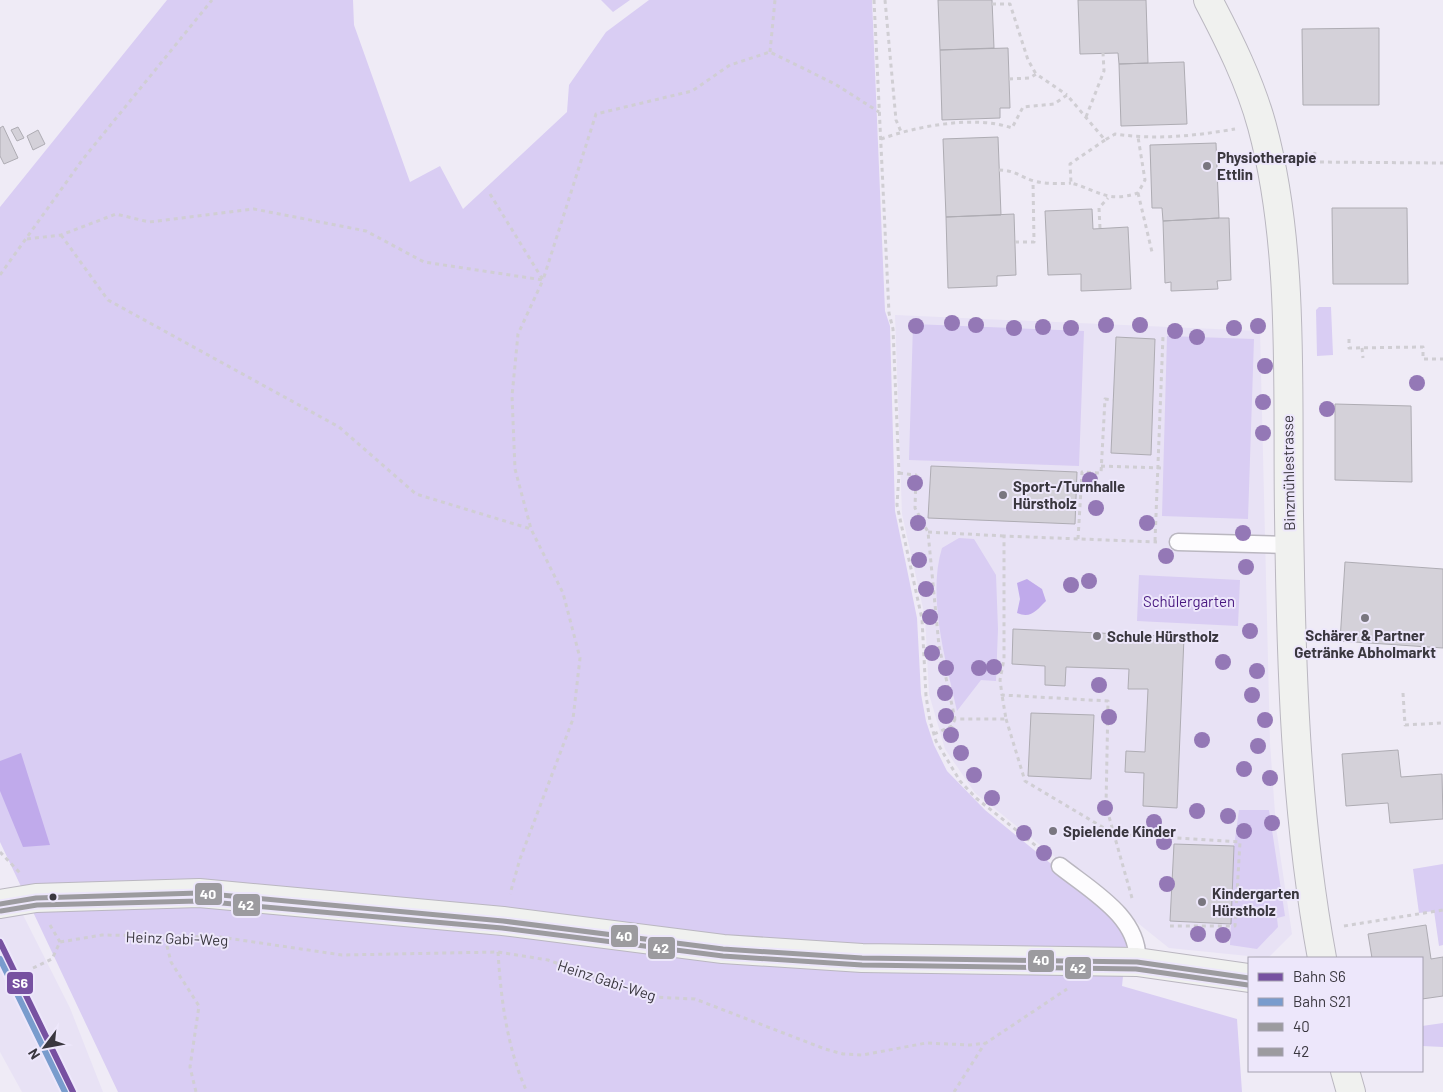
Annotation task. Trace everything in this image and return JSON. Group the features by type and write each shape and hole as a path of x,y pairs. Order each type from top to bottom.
{"street":[{"name":"Binzmühlestrasse","path":"1208,0 1230,44 1258,115 1278,197 1284,271 1294,699 1300,805 1322,957"},
{"path":"0,904 36,898 199,893 503,921 723,950 862,958 1136,962 1248,978"},
{"path":"1346,1072 1351,1092"}],"lane":[{"path":"1178,542 1290,545"},
{"path":"1060,866 1122,916 1138,948 1136,962"}],"path":[{"path":"0,275 83,159 212,0"},
{"path":"770,52 776,0"},
{"path":"874,0 899,473 897,505 922,619 926,696 934,734 960,781 976,798 1060,866"},
{"path":"885,0 896,120 902,134"},
{"path":"992,4 1010,2 1028,60 1036,74 1067,95 1105,140"},
{"path":"527,1092 515,1066 501,995 498,952 503,921 520,859 573,720 580,658 563,593 531,529 515,469 512,396 518,334 543,280 596,114 692,91 730,65 770,52 835,84 879,112"},
{"path":"1086,117 1104,71 1103,54"},
{"path":"1009,79 1030,78 1036,74"},
{"path":"881,139 942,124 998,123 1012,128 1023,108 1054,104 1067,95"},
{"path":"1071,183 1070,164 1115,134 1138,137 1189,137 1241,128"},
{"path":"999,170 1012,170 1034,180 1058,184 1071,183 1096,190 1108,198 1124,197 1138,192 1146,180 1138,137"},
{"path":"1315,152 1314,162 1443,163"},
{"path":"1015,242 1034,242 1034,180"},
{"path":"1138,192 1152,252"},
{"path":"490,194 543,280"},
{"path":"1100,228 1099,208 1108,198"},
{"path":"27,239 61,235 116,214 149,222 254,209 366,231 424,262 543,280"},
{"path":"61,235 108,300 339,427 416,494 531,529"},
{"path":"1155,542 1163,336"},
{"path":"1349,339 1349,348 1423,347 1423,359 1443,359"},
{"path":"1362,348 1363,358"},
{"path":"1078,539 1082,472 1101,474 1105,399 1113,400"},
{"path":"1102,466 1163,468"},
{"path":"899,473 916,474 915,508 928,532 939,646 955,719 952,726 934,734"},
{"path":"928,532 1178,542"},
{"path":"1004,536 1004,658 1000,680 1006,719 1025,781 1114,834 1240,842 1235,926 1170,926"},
{"path":"1403,693 1406,725 1443,723"},
{"path":"1002,695 1108,702 1106,806 1132,894 1133,919 1130,933"},
{"path":"955,719 1006,719"},
{"path":"0,852 13,869 21,874"},
{"path":"1233,883 1237,884"},
{"path":"1343,926 1443,910"},
{"name":"Heinz Gabi-Weg","path":"33,968 52,959 60,942 102,935 165,938 220,937 342,955 498,952 548,960 652,998 696,999 843,1054 863,1055 926,1043 970,1045 986,1043"},
{"path":"165,938 171,962 200,1006 190,1067 196,1092"},
{"path":"954,1092 986,1043 1060,991 1075,986"}],"shaded area":[{"name":"Schule Hürstholz","path":"895,315 1260,331 1270,743 1276,827 1292,934 1269,957 1169,948 975,793 945,749 929,694 925,617 902,514"},
{"path":"1027,579 1042,589 1046,601 1033,613 1022,615 1017,613 1020,599 1017,583"},
{"path":"21,753 50,845 23,847 0,791 0,761"},
{"path":"22,913 70,1008 103,1092 22,1092 0,1052 0,915"}],"green space":[{"path":"167,0 353,0 354,25 410,182 440,166 463,209 567,112 569,85 606,32 649,0 872,0 885,311 890,326 895,511 917,618 921,694 926,721 934,745 947,771 985,810 1115,916 1127,937 1122,986 1237,1019 1242,1092 118,1092 0,842 0,207"},
{"path":"601,0 630,0 613,12"},
{"path":"1319,307 1331,307 1333,355 1317,356 1316,310"},
{"path":"913,324 1084,331 1079,466 909,460"},
{"path":"1167,336 1254,339 1248,519 1162,516"},
{"path":"959,538 974,539 996,575 998,629 996,681 981,680 957,711 943,650 936,587 942,548"},
{"name":"Schülergarten","path":"1139,575 1240,580 1238,626 1137,621"},
{"path":"1239,810 1269,810 1285,916 1277,918 1278,927 1257,949 1230,945 1234,846"},
{"path":"1443,864 1443,945 1439,946 1434,911 1419,913 1413,869"},
{"path":"1443,1023 1443,1047 1423,1046 1423,1026"}],"building":[{"path":"938,0 992,0 994,48 940,50"},
{"path":"1078,0 1146,0 1148,63 1119,64 1118,53 1080,54"},
{"path":"1379,28 1379,105 1303,105 1302,29"},
{"path":"1008,48 1010,108 1000,108 1000,118 942,120 940,50"},
{"path":"1184,62 1187,124 1121,126 1119,64"},
{"path":"3,126 18,158 4,164 0,156 0,128"},
{"path":"18,127 24,138 17,141 11,130"},
{"path":"38,130 45,144 33,150 27,136"},
{"path":"998,137 1001,215 946,217 943,139"},
{"path":"1216,143 1219,218 1163,221 1162,208 1152,208 1150,145"},
{"path":"1332,208 1407,208 1408,284 1333,284"},
{"path":"1092,209 1093,229 1128,227 1131,289 1081,291 1081,274 1048,275 1045,211"},
{"path":"1014,214 1016,275 997,276 997,286 948,288 946,217"},
{"path":"1229,218 1231,280 1217,281 1218,289 1171,291 1171,282 1165,283 1163,221"},
{"path":"1116,337 1155,339 1151,455 1111,453"},
{"path":"1335,404 1411,406 1412,482 1335,480"},
{"name":"Sport-/Turnhalle Hürstholz","path":"931,466 1077,472 1075,524 928,518"},
{"path":"1345,562 1443,569 1443,648 1340,641"},
{"path":"1013,629 1184,637 1177,808 1143,806 1144,773 1125,772 1126,751 1145,752 1148,689 1128,689 1129,669 1066,667 1065,686 1045,685 1045,666 1012,664"},
{"path":"1031,713 1094,715 1091,779 1028,776"},
{"path":"1398,750 1401,777 1442,774 1443,819 1390,823 1388,803 1346,806 1342,754"},
{"name":"Kindergarten Hürstholz","path":"1174,844 1234,846 1231,924 1170,921"},
{"path":"1426,925 1431,959 1443,957 1443,996 1423,999 1423,957 1372,957 1368,934"}],"rail line":[{"name":"S6","path":"0,942 73,1092"},
{"name":"S21","path":"0,959 65,1092"}],"transit line":[{"name":"40","path":"0,904 36,898 199,893 503,921 723,949 862,958 1137,962 1248,978"},
{"name":"42","path":"1,911 37,905 199,901 502,928 723,956 862,965 1136,969 1248,985"}],"place":[{"name":"Physiotherapie Ettlin","path":"1207,166"},
{"name":"Sport-/Turnhalle Hürstholz","path":"1003,495"},
{"name":"Schärer & Partner Getränke Abholmarkt","path":"1365,618"},
{"name":"Schule Hürstholz","path":"1097,636"},
{"name":"Spielende Kinder","path":"1053,831"},
{"name":"Kindergarten Hürstholz","path":"1202,902"}]}
